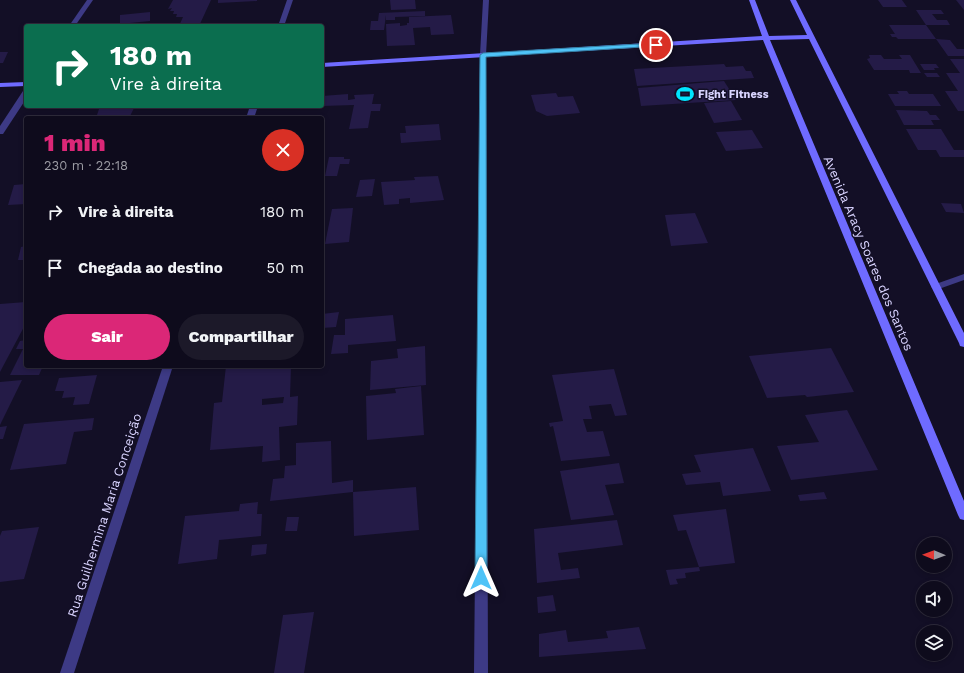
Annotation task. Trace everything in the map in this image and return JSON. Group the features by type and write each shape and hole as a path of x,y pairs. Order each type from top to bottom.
{"main road":[{"name":"Avenida Aracy Soares dos Santos","path":"752,0 766,38 964,515"},
{"path":"793,0 964,343"},
{"path":"324,65 766,38 811,37"},
{"path":"0,85 24,84"}],"street":[{"path":"73,24 90,0"},
{"path":"282,24 290,0"},
{"path":"481,673 483,55 486,0"},
{"path":"0,132 24,96"},
{"path":"936,287 964,277"},
{"name":"Rua Guilhermina Maria Conceição","path":"67,673 167,368"}],"building":[{"path":"173,0 211,0 200,24 180,24 183,17 176,17 177,14 173,14 174,11 170,11 172,8 168,9"},
{"path":"218,0 257,0 257,1 218,3"},
{"path":"390,0 415,0 416,9 391,10"},
{"path":"878,0 902,0 907,7 883,7"},
{"path":"956,0 964,0 964,10"},
{"path":"916,10 941,10 944,14 932,14 937,20 947,20 950,25 926,25"},
{"path":"425,11 425,16 395,17 395,20 386,20 386,15 384,30 370,30 371,21 378,21 379,13"},
{"path":"150,12 150,21 120,24 120,15"},
{"path":"451,15 454,34 431,35 430,27 413,28 415,45 387,46 386,24 400,23 400,26 407,25 407,23 409,23 409,17"},
{"path":"889,25 926,25 936,39 898,39 896,37 892,37 890,34 895,34"},
{"path":"936,39 950,40 957,49 964,49 964,56 948,56"},
{"path":"0,52 8,52 3,63 0,63"},
{"path":"869,55 881,55 884,59 902,59 899,55 910,55 921,73 910,73 909,70 874,70 867,59 870,58"},
{"path":"950,59 964,59 964,111 958,111 945,91 958,91 946,73 960,73"},
{"path":"724,64 726,67 743,66 746,71 751,71 754,78 637,86 634,69"},
{"path":"920,64 936,64 939,68 934,68 935,70 924,70"},
{"path":"924,73 937,73 940,77 927,77"},
{"name":"Fight Fitness","path":"724,81 736,100 641,106 638,88"},
{"path":"897,91 907,91 909,94 933,94 941,106 895,106 888,94 899,94"},
{"path":"556,93 558,97 573,96 580,113 547,116 536,111 531,95"},
{"path":"348,94 348,100 355,99 354,95 374,94 372,104 381,104 380,111 371,111 368,128 349,129 354,105 324,106 324,96"},
{"path":"731,101 742,120 714,123 704,103"},
{"path":"99,108 134,108 130,116 81,116 97,115"},
{"path":"896,110 927,111 930,115 936,115 940,120 931,120 934,125 904,125"},
{"path":"439,124 441,140 401,143 400,133 406,133 405,126"},
{"path":"906,129 941,129 954,150 964,150 964,157 940,157 936,150 918,150"},
{"path":"752,130 763,148 726,151 716,132"},
{"path":"329,157 344,157 344,159 350,159 349,164 340,164 337,176 325,176"},
{"path":"438,176 444,200 410,203 410,198 399,199 399,204 384,205 381,182 415,180 414,177"},
{"path":"375,179 372,196 356,197 360,180"},
{"path":"24,184 24,204 8,205 14,185"},
{"path":"941,203 961,204 964,213 946,212"},
{"path":"353,208 349,242 325,244 332,209"},
{"path":"695,213 708,243 671,246 665,215"},
{"path":"24,246 24,260 18,260 21,247"},
{"path":"24,302 24,327 0,372 0,304"},
{"path":"339,312 336,327 324,328 324,314"},
{"path":"393,315 396,341 348,345 348,353 331,354 334,335 345,335 345,319"},
{"path":"24,340 24,368 42,368 39,375 10,375 23,349 16,349 20,341"},
{"path":"425,346 426,385 370,390 371,361 398,358 397,349"},
{"path":"831,348 854,392 807,397 805,395 767,398 749,356"},
{"path":"226,368 291,368 290,397 298,396 297,425 279,427 280,460 262,462 263,446 210,450 214,403 222,402","holes":["284,397 283,403 262,405 262,399"]},
{"path":"614,369 627,415 615,416 611,404 589,406 592,419 583,419 587,432 603,431 610,456 561,461 553,426 550,427 549,423 563,421 552,375"},
{"path":"97,375 89,404 73,405 75,397 62,398 64,391 55,391 59,378"},
{"path":"22,380 0,425 0,382"},
{"path":"421,386 424,435 367,440 366,396 396,393 395,389"},
{"path":"847,410 878,470 791,480 777,446 819,442 805,415"},
{"path":"94,418 92,430 74,432 66,464 10,470 24,424"},
{"path":"7,426 3,439 0,439 0,427"},
{"path":"331,441 332,483 353,480 353,492 270,501 273,479 284,478 285,466 296,465 296,443"},
{"path":"753,448 771,491 723,496 720,482 686,485 682,474 701,472 694,455"},
{"path":"619,463 624,483 605,485 614,515 571,520 560,471"},
{"path":"416,487 419,530 354,536 353,492"},
{"path":"824,492 827,499 800,501 798,495"},
{"path":"258,502 257,514 262,514 261,536 219,540 217,559 178,564 185,516 239,511 240,504"},
{"path":"726,509 735,563 699,567 686,530 678,531 673,515"},
{"path":"287,517 299,517 297,531 285,531"},
{"path":"617,520 623,545 558,553 561,570 578,568 580,578 537,583 534,529"},
{"path":"39,527 24,579 0,582 0,536 2,531"},
{"path":"267,544 266,554 251,556 252,545"},
{"path":"699,567 700,571 685,573 686,578 676,579 678,584 670,585 666,570"},
{"path":"553,595 556,611 538,613 537,597"},
{"path":"314,612 304,673 274,673 283,615"},
{"path":"639,627 646,649 539,657 539,634 566,630 568,642 608,638 606,631"}],"place":[{"name":"Fight Fitness","path":"685,94"}],"route":[{"path":"481,578 483,55 656,45"}]}
